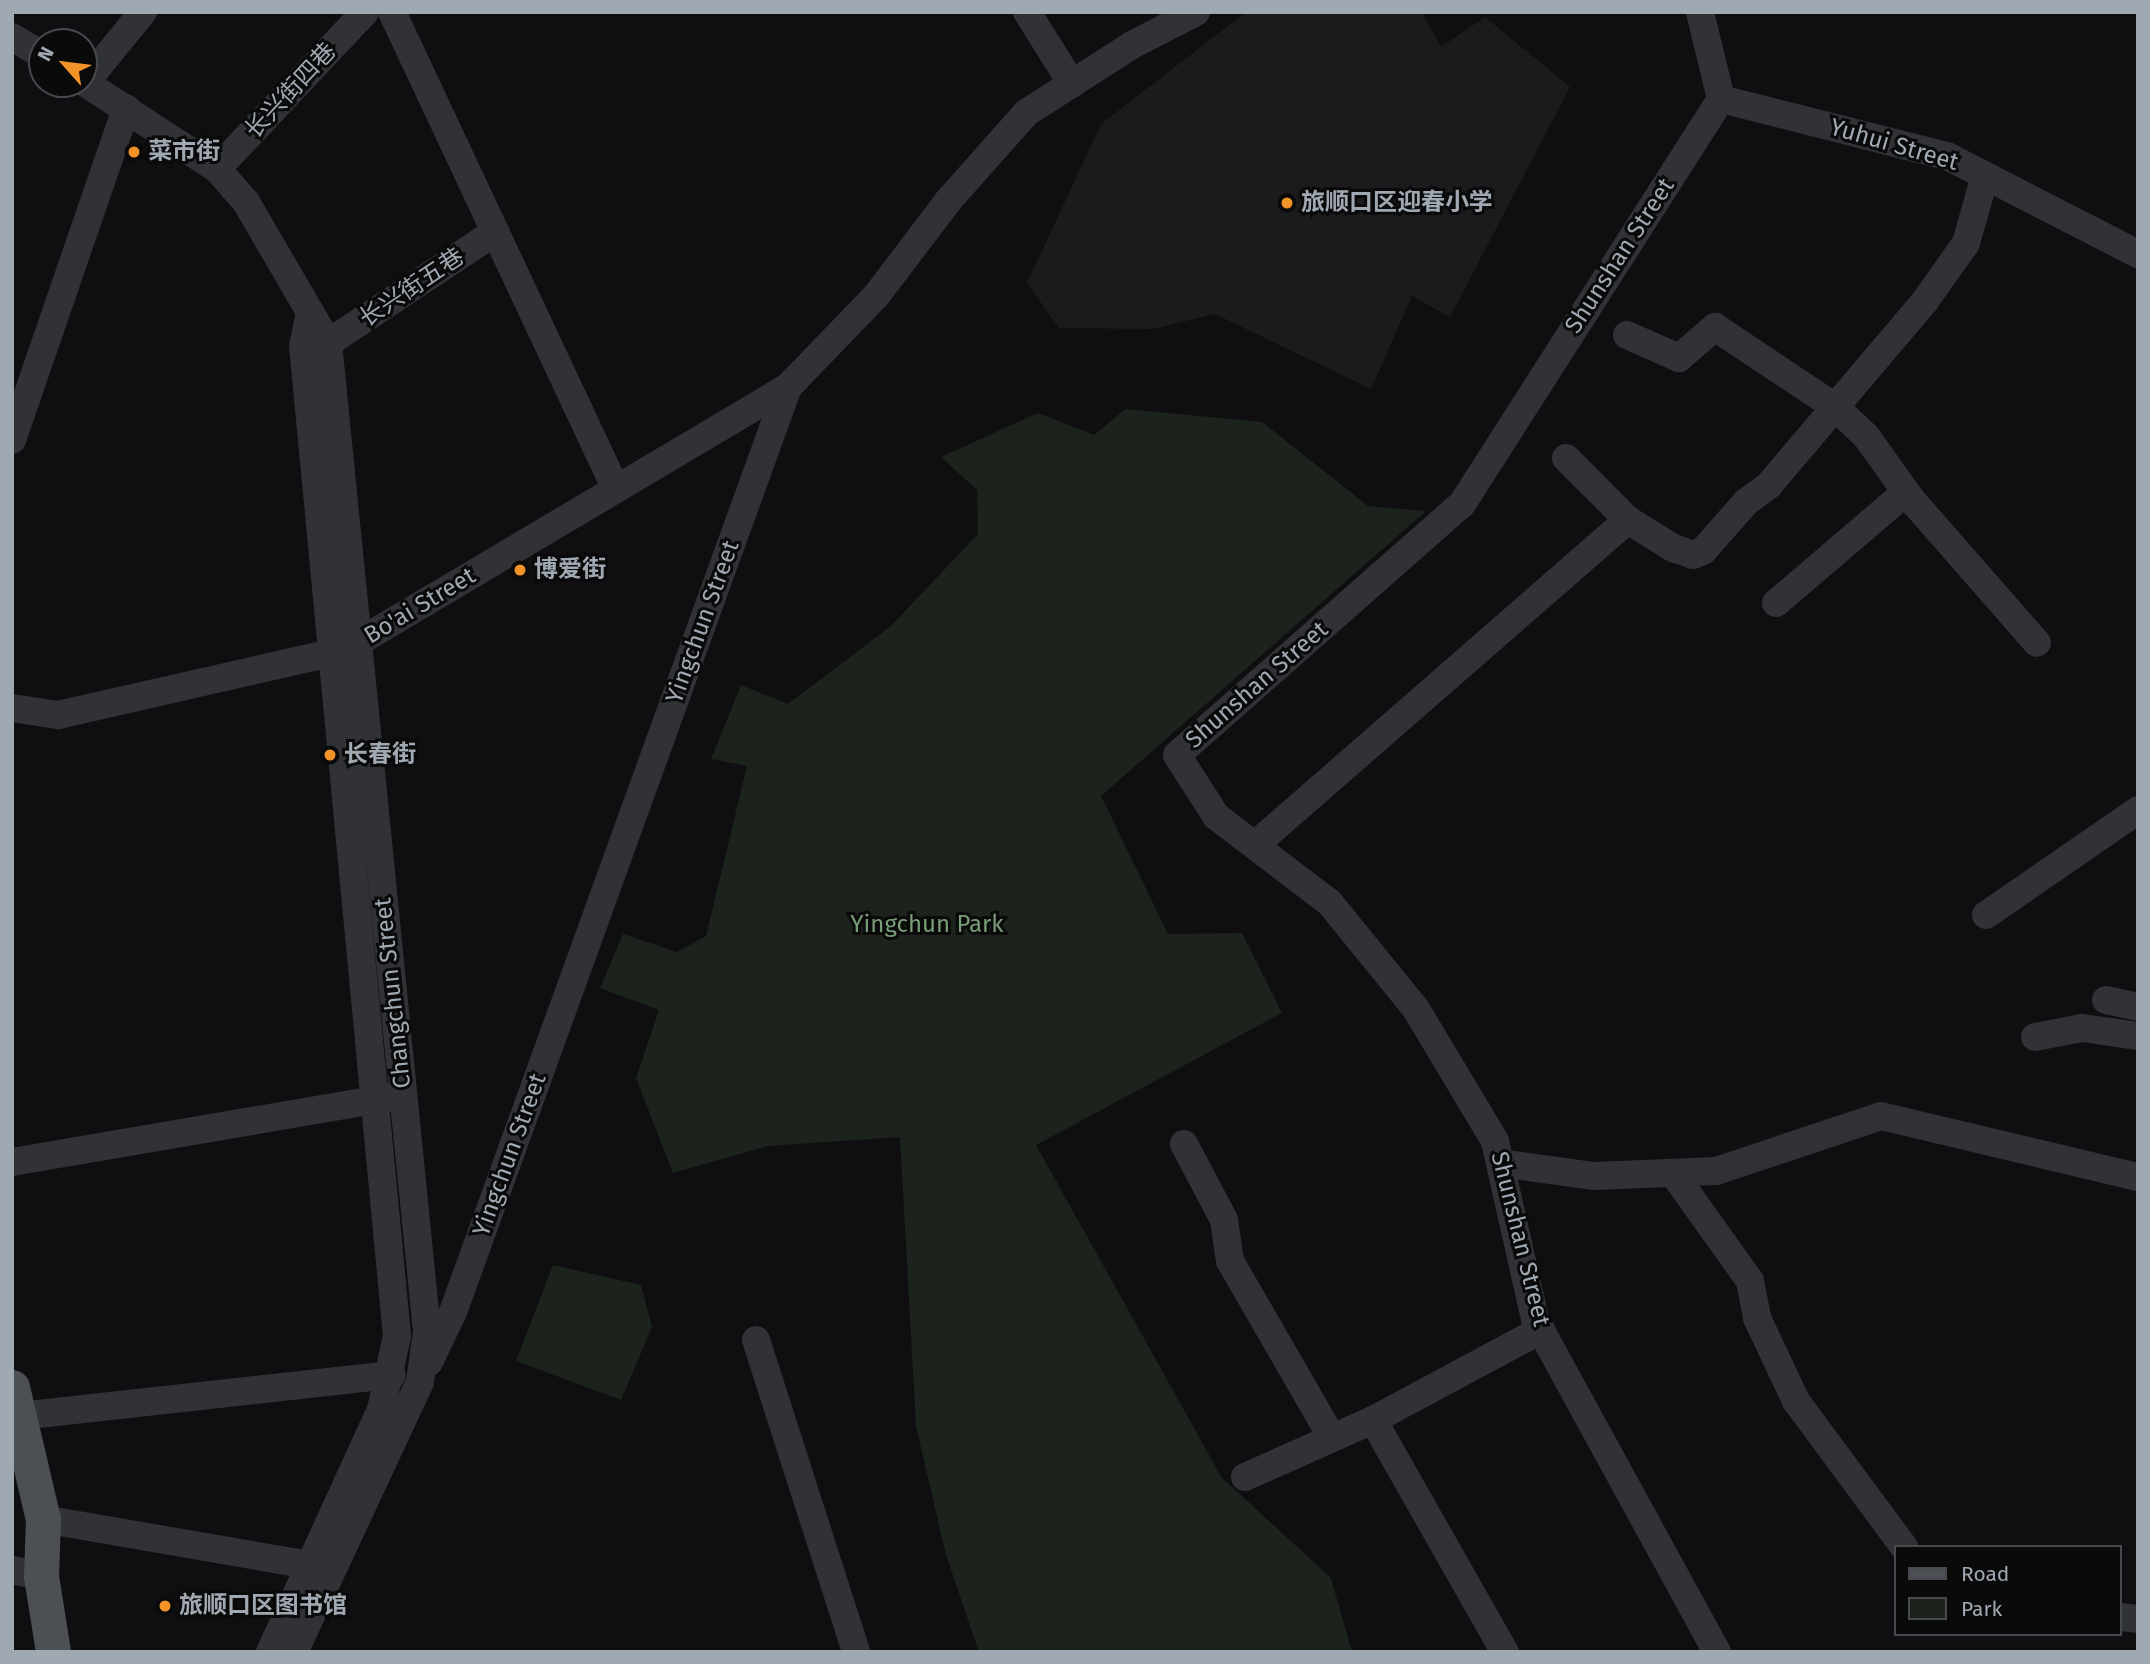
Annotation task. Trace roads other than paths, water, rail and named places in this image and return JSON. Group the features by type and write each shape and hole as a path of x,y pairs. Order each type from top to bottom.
{"main road":[{"path":"16,1402 43,1519 20,1572 53,1652"}],"street":[{"path":"98,66 143,12"},
{"name":"长兴街四巷","path":"217,169 365,12"},
{"path":"392,12 615,489"},
{"path":"1027,12 1072,84"},
{"name":"Yingchun Street","path":"420,1382 453,1312 788,387 876,296 948,201 1018,121 1132,45 1196,12"},
{"path":"1700,12 1721,99"},
{"path":"12,37 28,47"},
{"name":"Changchun Street","path":"98,90 217,169 246,202 328,343 375,1100 397,1336 392,1374 381,1410 321,1567 294,1652"},
{"name":"Yuhui Street","path":"1721,99 1947,156 2138,254"},
{"name":"Shunshan Street","path":"1717,1652 1541,1330 1495,1141 1416,1009 1330,904 1216,817 1177,755 1462,504 1721,99"},
{"path":"12,440 126,108"},
{"path":"1566,458 1628,520 1673,548 1693,555 1703,551 1746,502 1769,485 1925,302 1966,243 1986,176"},
{"name":"长兴街五巷","path":"328,343 495,232"},
{"name":"Changchun Street","path":"270,1652 321,1567 420,1382 426,1332 403,1095 303,346 310,312"},
{"path":"1627,335 1679,358 1715,327 1835,407 1866,436 1906,492 2037,643"},
{"name":"Bo'ai Street","path":"12,708 58,715 345,648 788,387"},
{"path":"1776,603 1906,492"},
{"path":"1255,845 1628,520"},
{"path":"1986,915 2138,810"},
{"path":"2106,1000 2136,1004"},
{"path":"2035,1037 2082,1028 2138,1036"},
{"path":"12,1162 403,1095"},
{"path":"1500,1163 1594,1176 1716,1171 1881,1116 2138,1177"},
{"path":"1184,1144 1224,1220 1230,1261 1332,1438"},
{"path":"1673,1173 1750,1281 1757,1318 1796,1401 1903,1545"},
{"path":"1245,1477 1373,1420 1541,1330"},
{"path":"756,1340 856,1652"},
{"path":"16,1402 392,1374"},
{"path":"1373,1420 1505,1652"},
{"path":"43,1519 321,1567"}],"place":[{"name":"菜市街","path":"134,152"},
{"name":"旅顺口区迎春小学","path":"1287,203"},
{"name":"博爱街","path":"520,570"},
{"name":"长春街","path":"330,755"},
{"name":"旅顺口区图书馆","path":"165,1606"}],"park label":[{"name":"Yingchun Park","path":"927,925"}]}
